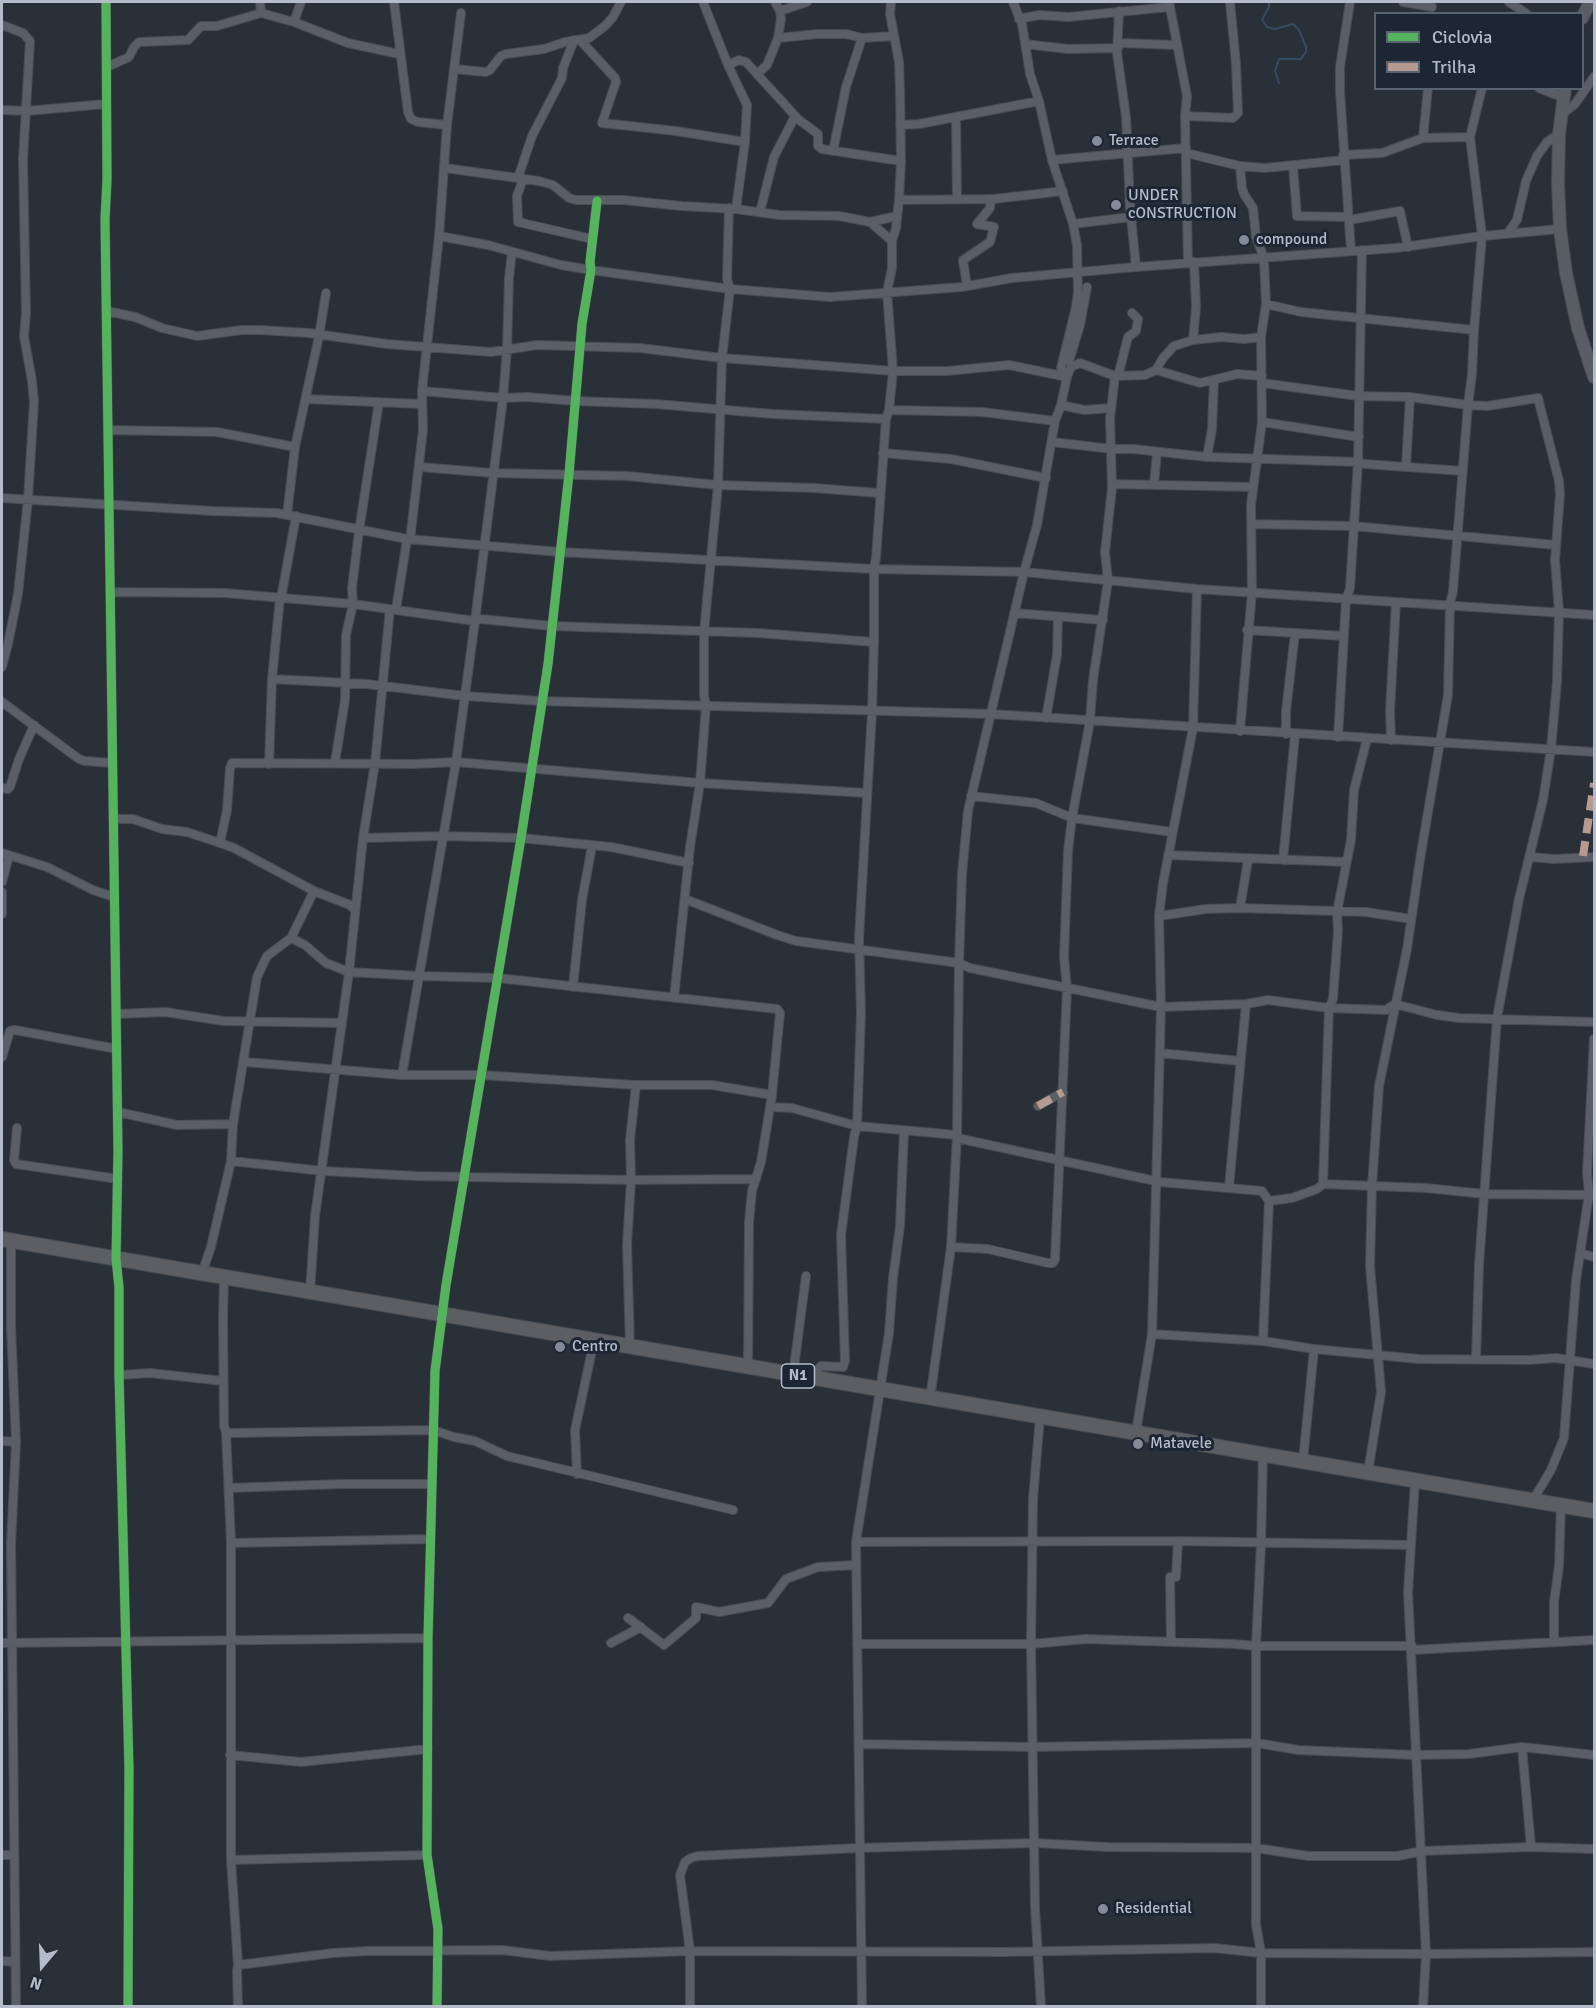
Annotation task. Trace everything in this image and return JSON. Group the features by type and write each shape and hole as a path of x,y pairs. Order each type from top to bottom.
{"highway":[{"name":"N1","path":"6,1240 1594,1511"}],"main road":[{"path":"1564,93 1559,134 1560,229 1566,273 1578,328 1594,377"}],"street":[{"path":"106,2 107,180 105,219 118,1112 116,1259 119,1287 119,1375 129,1769 128,2007"},
{"path":"260,2 261,13"},
{"path":"294,22 301,2"},
{"path":"394,2 399,54 411,119 418,122 447,125"},
{"path":"454,69 486,72 506,54 544,49 595,35 613,17 621,2"},
{"path":"674,998 700,783 706,706 704,632 718,485 722,358 730,289 728,279 733,208 745,142 747,105 703,2"},
{"path":"757,74 767,65 778,38 780,12 775,2"},
{"path":"780,12 807,2"},
{"path":"817,1378 821,1366 843,1366 845,1361 842,1235 857,1126 861,950 859,938 872,712 874,569 879,493 893,371 887,292 892,268 892,241 896,228 901,161 899,62 890,14 891,2"},
{"path":"1013,2 1052,160 1073,224 1077,244 1076,307 1061,368 1066,377"},
{"path":"1114,2 1117,11 1118,45 1129,154 1131,217 1136,267"},
{"path":"1185,116 1233,118 1238,113 1230,2"},
{"path":"1350,2 1340,67 1340,92 1351,251"},
{"path":"1403,2 1432,7"},
{"path":"1509,2 1524,12"},
{"path":"1019,19 1040,15 1068,17 1169,4 1187,96 1186,151 1191,263 1196,307 1193,340"},
{"path":"107,67 129,57 139,42 189,40 201,26 217,26 261,13 294,22 348,43 399,54"},
{"path":"310,1292 315,1216 349,972 354,909 375,763 382,687 393,610 409,539 420,467 423,430 422,391 439,236 447,125 461,13"},
{"path":"2,24 22,33 30,41 23,159 26,313 24,336 34,402 28,499 16,612 2,667"},
{"path":"778,38 818,34 846,34 862,38 894,36"},
{"path":"833,152 846,87 862,38"},
{"path":"577,40 615,78 616,82 602,123 676,131 745,142"},
{"path":"577,40 563,68 562,78 532,136 517,196 518,222 592,239"},
{"path":"1025,44 1068,49 1118,45 1177,45"},
{"path":"728,64 742,60 795,116 818,134 818,146 833,152 901,161"},
{"path":"1562,114 1575,104 1594,77"},
{"path":"1423,138 1428,90"},
{"path":"1368,1472 1381,1392 1370,1266 1378,1086 1411,919 1449,684 1450,604 1472,374 1482,236 1470,137 1482,90"},
{"path":"1549,90 1564,93"},
{"path":"900,125 919,124 1039,101"},
{"path":"2,110 26,111 106,104"},
{"path":"760,212 774,157 795,116"},
{"path":"956,117 957,199"},
{"path":"1508,233 1517,220 1526,182 1537,156 1547,142 1559,134"},
{"path":"1052,160 1186,151 1240,166 1265,168 1383,153 1423,138 1470,137"},
{"path":"1240,166 1242,188 1253,208 1256,237 1264,258 1266,304 1261,337 1262,422 1252,487 1252,592 1240,731"},
{"path":"1293,166 1297,216 1349,218 1401,211 1408,247"},
{"path":"445,168 552,185 569,198 576,200 623,200 733,208 778,215 839,216 870,222 897,216"},
{"path":"899,200 991,199 1063,191"},
{"path":"967,286 963,260 990,242 994,226 977,225 990,208 991,199"},
{"path":"437,2007 438,1929 427,1855 428,1638 435,1371 442,1314 521,838 552,626 569,474 582,324 591,270 597,201"},
{"path":"1073,224 1131,217"},
{"path":"870,222 892,241"},
{"path":"439,236 481,243 591,270 730,289 830,297 967,286 1012,278 1078,274 1136,267 1408,247 1482,236 1560,229"},
{"path":"1338,737 1346,600 1350,588 1358,462 1362,250"},
{"path":"402,1075 456,762 465,696 503,398 512,252"},
{"path":"1071,367 1069,359 1080,325 1087,287"},
{"path":"269,764 272,679 291,515 295,447 320,336 326,294"},
{"path":"1266,304 1301,312 1474,330"},
{"path":"107,311 197,336 249,329 426,348 491,352 537,345 640,348 722,358 893,371 947,371 1009,365 1066,377"},
{"path":"951,1247 988,1249 1053,1263 1055,1259 1067,989 1064,957 1068,851 1090,721 1093,680 1108,581 1105,552 1112,484 1111,408 1128,337 1136,331 1138,319 1132,313"},
{"path":"930,1398 951,1247 957,1137 962,874 967,818 1023,572 1033,542 1055,421 1061,405 1066,377 1071,367 1080,363 1117,376 1145,375 1156,370 1174,346 1193,340 1221,337 1244,339 1261,337"},
{"path":"1156,370 1200,383 1237,374 1358,396 1410,398 1468,405 1487,406 1533,397 1540,401 1559,481 1560,495 1556,545 1559,612 1557,682 1551,749 1542,808 1519,899 1497,1018 1479,1265 1476,1359"},
{"path":"1207,457 1212,429 1214,380"},
{"path":"422,391 503,398 527,397 656,404 719,411 887,414 982,412 1055,421"},
{"path":"1406,467 1410,398"},
{"path":"306,399 421,404"},
{"path":"335,762 345,700 345,646 353,604 352,588 379,402"},
{"path":"1061,405 1084,410 1111,408"},
{"path":"1262,422 1359,436"},
{"path":"108,430 216,432 295,447"},
{"path":"1052,441 1207,457 1358,462 1463,471"},
{"path":"1154,485 1157,452"},
{"path":"883,453 951,459 1046,478"},
{"path":"420,467 492,473 627,476 718,485 879,493"},
{"path":"1112,484 1252,487"},
{"path":"2,498 291,515 359,531 409,539 560,552 874,569 1023,572 1197,589 1594,615"},
{"path":"1251,524 1353,526 1556,545"},
{"path":"1136,1432 1152,1334 1161,1007 1159,916 1172,832 1193,728 1197,589"},
{"path":"110,592 225,593 353,604 474,621 480,618 552,626 758,633 874,642"},
{"path":"1392,740 1390,711 1396,602"},
{"path":"1014,613 1103,620"},
{"path":"1046,718 1056,663 1058,617"},
{"path":"1247,630 1344,636"},
{"path":"1283,860 1290,734 1286,711 1295,633"},
{"path":"272,679 346,682 465,696 541,701 991,714 1594,752"},
{"path":"2,702 80,759 113,763"},
{"path":"2,788 10,787 34,724"},
{"path":"1323,1184 1329,1008 1333,999 1338,931 1337,912 1351,840 1354,790 1367,739"},
{"path":"220,843 227,810 231,764 456,762 700,783 867,793"},
{"path":"971,796 1036,804 1072,818 1172,832"},
{"path":"113,819 133,819 162,829 187,832 234,848 314,891 350,905 354,909"},
{"path":"363,838 443,836 521,838 611,847 689,862"},
{"path":"573,987 582,900 592,846"},
{"path":"2,882 5,855 47,867 93,890 114,897"},
{"path":"1168,855 1248,860 1346,862"},
{"path":"1530,857 1554,859 1594,856"},
{"path":"1240,908 1248,860"},
{"path":"202,1273 211,1247 231,1161 233,1124 255,988 261,966 267,956 291,938 314,891"},
{"path":"2,892 2,914"},
{"path":"685,899 777,935 807,943 959,963 970,968 1161,1007 1246,1004 1268,1000 1329,1008 1386,1010 1395,1004 1444,1016 1594,1022"},
{"path":"1159,916 1206,909 1240,908 1366,912 1411,919"},
{"path":"291,938 305,945 326,963 349,972 498,978 777,1009 780,1013 772,1095 762,1156 752,1191 749,1222 748,1367"},
{"path":"1229,1187 1246,1004"},
{"path":"117,1014 165,1012 224,1021 342,1023"},
{"path":"2,1057 10,1031 15,1030 117,1049"},
{"path":"1533,1500 1562,1447 1580,1252 1592,1195 1587,1173 1592,1118 1594,1039"},
{"path":"1160,1053 1240,1061"},
{"path":"244,1062 402,1075 481,1075 636,1085 712,1085 772,1095"},
{"path":"630,1347 627,1245 631,1131 636,1085"},
{"path":"1038,1106 1062,1092"},
{"path":"770,1107 792,1108 857,1126 957,1137 1156,1181 1262,1191 1269,1201 1263,1341"},
{"path":"118,1112 177,1125 233,1124"},
{"path":"17,1128 14,1160 16,1164 118,1179"},
{"path":"862,2007 858,1848 856,1542 889,1333 892,1278 900,1226 904,1131"},
{"path":"231,1161 322,1171 464,1178 756,1179"},
{"path":"1269,1201 1292,1198 1317,1189 1323,1184 1426,1188 1485,1194 1592,1195"},
{"path":"6,1240 16,1442 11,1544 16,2007"},
{"path":"1580,1252 1594,1257"},
{"path":"793,1375 806,1276"},
{"path":"224,1278 224,1426 231,1543 231,1860 238,1965 238,2007"},
{"path":"2,1328 11,1327"},
{"path":"1152,1334 1263,1341 1314,1349 1419,1359 1569,1359 1594,1364"},
{"path":"577,1474 575,1430 594,1341"},
{"path":"1303,1461 1314,1349"},
{"path":"119,1375 150,1373 223,1381"},
{"path":"1040,1417 1032,1542 1031,1644 1041,2007"},
{"path":"226,1432 433,1430 475,1441 507,1456 734,1510"},
{"path":"2,1441 16,1442"},
{"path":"1261,2007 1261,1953 1256,1925 1256,1646 1263,1454"},
{"path":"1415,1481 1408,1592 1426,1954 1423,2007"},
{"path":"228,1488 432,1484"},
{"path":"1554,1641 1554,1602 1559,1566 1561,1505"},
{"path":"231,1543 430,1539"},
{"path":"856,1542 1178,1541 1411,1545"},
{"path":"1171,1642 1170,1577 1176,1577 1178,1541"},
{"path":"2,1544 11,1544"},
{"path":"628,1618 664,1644 696,1618 696,1607 719,1612 768,1603 786,1579 818,1567 856,1565"},
{"path":"611,1643 641,1627"},
{"path":"2,1643 428,1638"},
{"path":"857,1644 1031,1644 1086,1639 1256,1646 1412,1648 1594,1640"},
{"path":"2,1739 13,1739"},
{"path":"859,1744 1033,1747 1257,1743 1298,1750 1415,1755 1454,1755 1522,1748 1594,1755"},
{"path":"1522,1748 1531,1847"},
{"path":"230,1755 301,1762 428,1749"},
{"path":"690,2007 690,1950 681,1875 686,1862 691,1858 714,1854 1035,1843 1107,1847 1256,1848 1308,1856 1398,1856 1422,1851 1531,1847 1594,1849"},
{"path":"2,1855 14,1855"},
{"path":"231,1860 427,1855"},
{"path":"238,1965 333,1953 502,1950 550,1956 690,1950 1038,1951 1215,1947 1261,1953 1594,1952"},
{"path":"2,1961 15,1962"}],"waterway":[{"path":"1269,2 1269,7 1262,20 1267,27 1275,29 1293,24 1299,30 1306,47 1306,52 1301,59 1279,59 1275,71 1279,83"}],"marked path":[{"path":"1583,856 1594,783"},
{"path":"1038,1106 1063,1092"}],"cycle path":[{"path":"106,2 107,180 105,219 118,1151 116,1259 119,1287 119,1375 129,1769 128,2006"},
{"path":"437,2006 438,1929 427,1855 428,1638 435,1371 446,1285 548,664 569,474 582,324 591,270 597,201"}],"place":[{"name":"Terrace","path":"1097,141"},
{"name":"UNDER cONSTRUCTION","path":"1116,205"},
{"name":"compound","path":"1244,240"},
{"name":"Centro","path":"560,1347"},
{"name":"Matavele","path":"1138,1444"},
{"name":"Residential","path":"1103,1909"}]}
